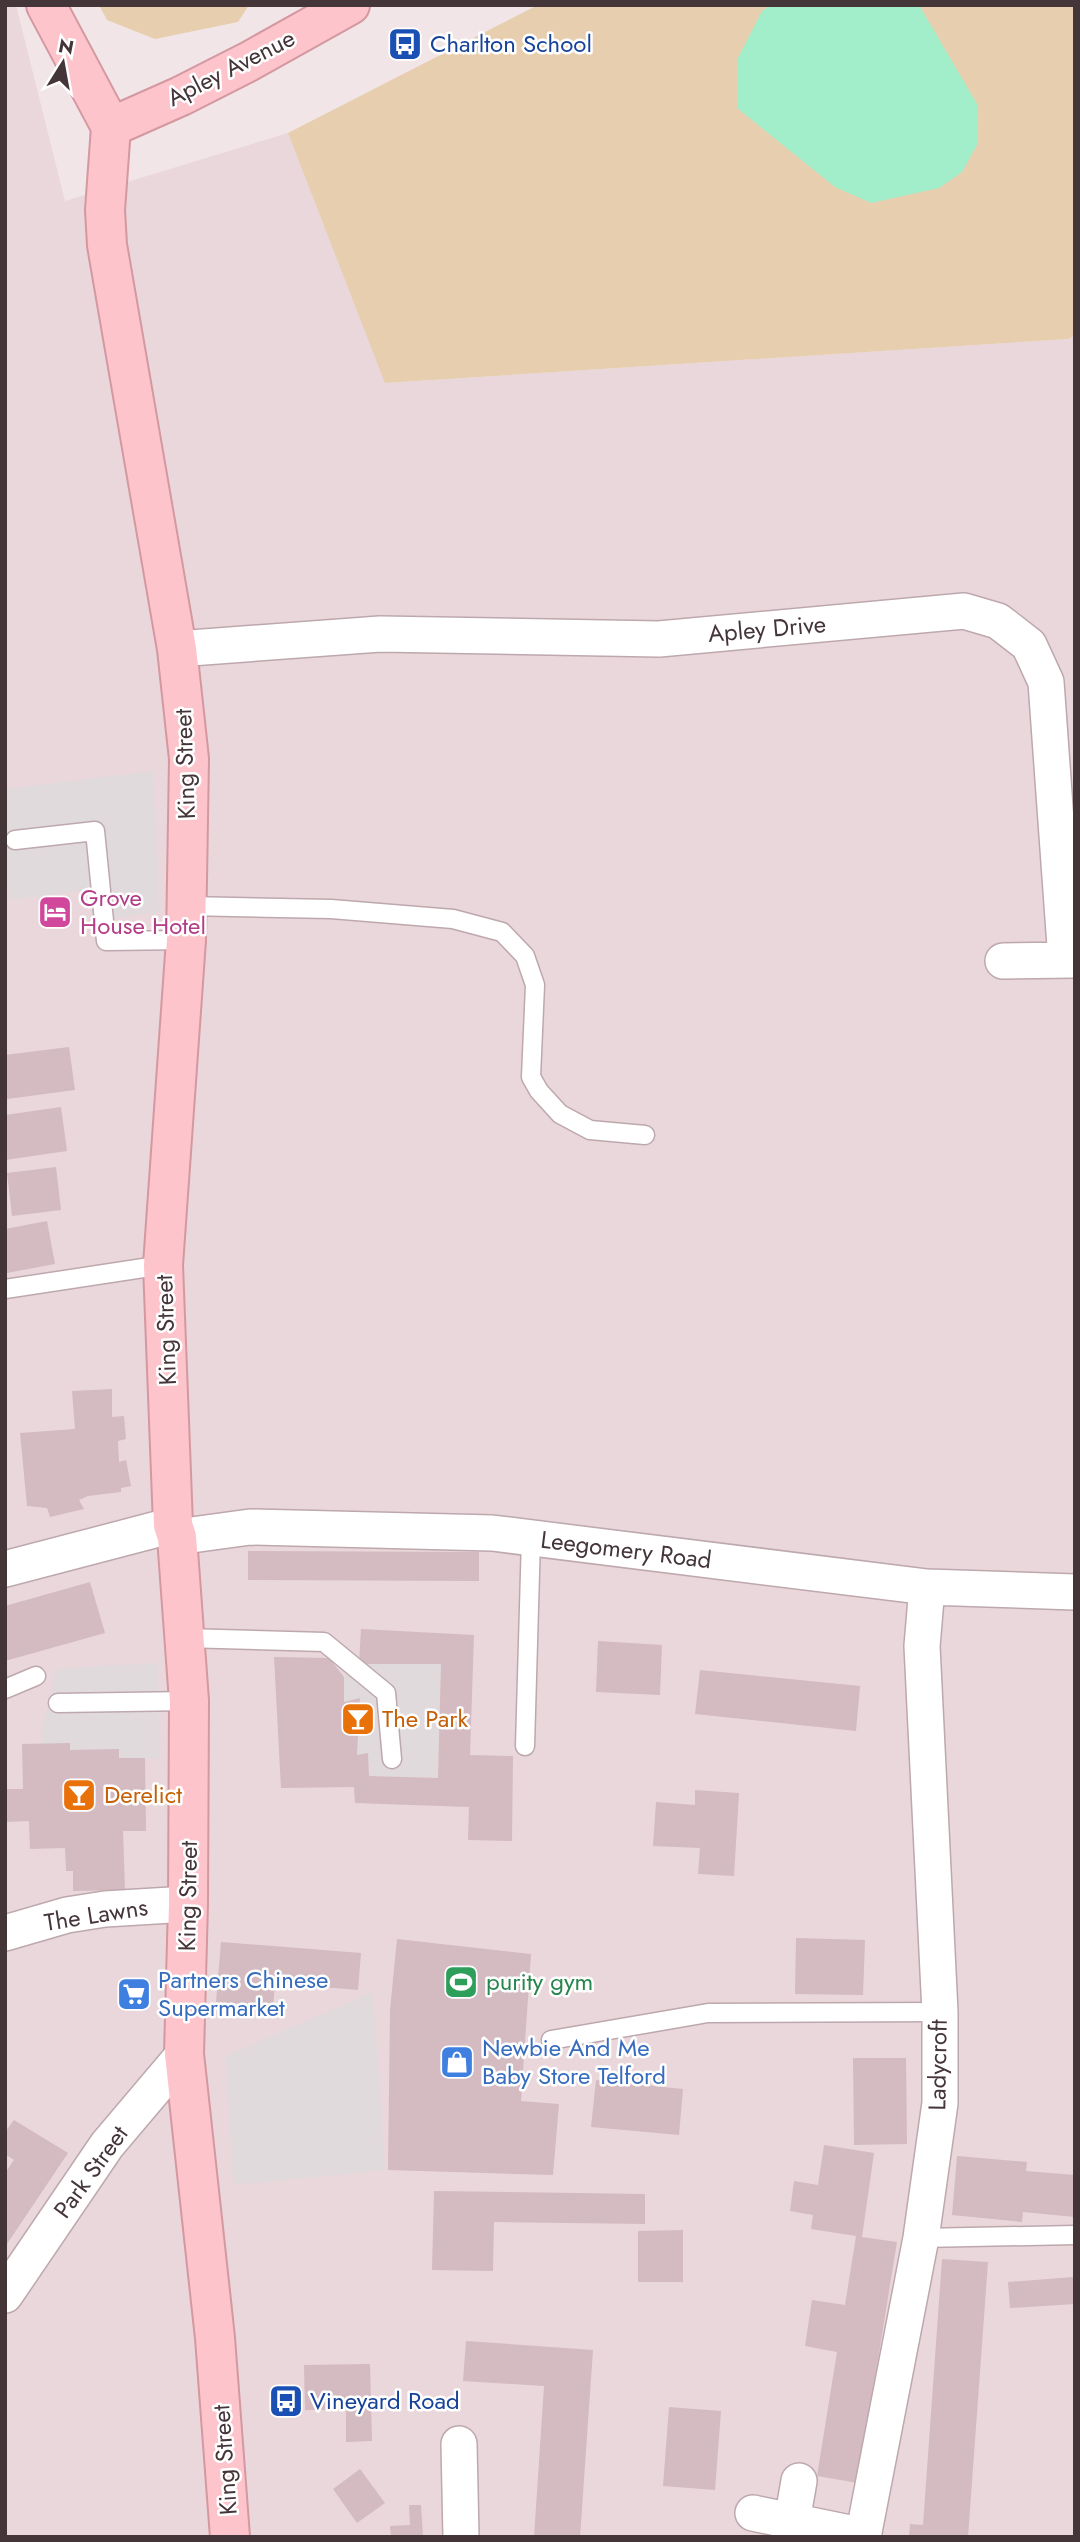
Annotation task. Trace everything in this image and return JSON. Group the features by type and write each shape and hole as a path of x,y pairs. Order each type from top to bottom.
{"street":[{"path":"46,5 111,127"},
{"name":"Apley Avenue","path":"111,127 248,62 349,5"},
{"name":"King Street","path":"111,127 105,210 107,245 177,649 189,759 186,923 163,1265 175,1531 189,1701 184,2054 215,2338 230,2537"},
{"name":"Apley Drive","path":"177,649 380,634 659,639 964,611 999,621 1029,645 1046,682 1071,960 1003,961"},
{"name":"Leegomery Road","path":"5,1569 175,1531 250,1527 492,1533 927,1587 1075,1592"},
{"name":"Ladycroft","path":"864,2536 921,2238 940,2103 940,2012 922,1646 927,1587"},
{"name":"The Lawns","path":"5,1933 66,1915 105,1909 188,1904"},
{"name":"Park Street","path":"5,2295 107,2146 184,2054"},
{"path":"459,2444 461,2537"},
{"path":"792,2521 799,2481"},
{"path":"753,2513 864,2536"}],"lane":[{"path":"15,840 94,831 106,941 186,923 369,912 453,919 502,932 525,956 535,985 531,1077 539,1091 560,1114 590,1130 645,1135"},
{"path":"5,1289 163,1265"},
{"path":"525,1746 531,1538"},
{"path":"184,1638 324,1642 386,1693 392,1759"},
{"path":"5,1689 36,1676"},
{"path":"58,1703 189,1701"},
{"path":"551,2040 708,2013 940,2012"},
{"path":"921,2238 1075,2235"}],"shaded area":[{"path":"5,5 16,5 65,201 288,133 386,383 1067,339 1075,335 1075,2537 5,2537"},
{"path":"99,5 249,5 238,22 155,39 107,20"},
{"path":"538,5 1075,5 1075,335 1068,339 385,383 288,133"},
{"path":"771,5 919,5 977,104 978,143 962,172 939,188 871,203 835,187 737,108 737,60 762,11"},
{"path":"153,771 159,912 92,921 88,890 10,900 5,868 5,789"},
{"path":"158,1663 159,1758 119,1758 118,1749 70,1750 70,1743 41,1744 41,1733 56,1669"},
{"path":"359,1664 441,1664 438,1778 369,1776 368,1753 357,1755 360,1699 344,1702 344,1677"},
{"path":"373,1992 385,2170 233,2185 226,2056"}],"building":[{"path":"69,1047 75,1090 7,1099 5,1055"},
{"path":"61,1107 67,1151 5,1160 5,1115"},
{"path":"56,1167 61,1210 12,1216 7,1173"},
{"path":"47,1221 55,1264 7,1273 5,1229"},
{"path":"112,1389 112,1417 124,1416 126,1439 118,1441 119,1462 126,1460 131,1486 121,1488 121,1492 88,1496 79,1500 84,1509 50,1517 47,1508 27,1506 20,1433 75,1429 72,1391"},
{"path":"248,1551 479,1552 479,1581 248,1580"},
{"path":"90,1582 105,1633 5,1661 5,1606"},
{"path":"361,1629 474,1635 470,1755 513,1756 512,1841 468,1840 469,1807 355,1803 354,1787 281,1788 274,1657 329,1658 344,1677 344,1702 360,1698 357,1755 368,1753 369,1776 438,1778 441,1664 359,1664"},
{"path":"598,1641 662,1645 660,1695 596,1692"},
{"path":"700,1670 860,1686 856,1731 695,1714"},
{"path":"70,1743 70,1750 119,1749 119,1758 145,1758 146,1831 123,1831 125,1890 73,1891 73,1871 66,1871 65,1848 30,1849 29,1821 5,1822 5,1789 23,1789 22,1744"},
{"path":"695,1790 739,1793 734,1876 698,1874 700,1848 653,1846 656,1802 695,1805"},
{"path":"796,1938 865,1940 863,1995 795,1994"},
{"name":"Newbie And Me Baby Store Telford","path":"397,1939 531,1954 521,2101 559,2104 553,2175 388,2170 390,2010"},
{"path":"221,1942 361,1953 358,1990 275,1983 273,2007 216,2002"},
{"path":"853,2058 906,2058 907,2144 854,2145"},
{"path":"596,2080 683,2089 679,2135 591,2127"},
{"path":"14,2120 68,2153 5,2247 5,2173 14,2160 5,2154 5,2132"},
{"path":"824,2145 874,2153 862,2237 897,2242 858,2483 817,2476 837,2352 805,2346 812,2300 845,2305 856,2236 811,2229 813,2215 790,2211 794,2181 818,2185"},
{"path":"957,2156 1027,2162 1026,2171 1075,2175 1075,2217 1023,2212 1022,2222 952,2215"},
{"path":"434,2191 645,2194 645,2224 494,2222 493,2271 432,2270"},
{"path":"683,2230 683,2282 638,2282 638,2231"},
{"path":"942,2259 988,2262 968,2537 909,2537 910,2524 923,2525"},
{"path":"1073,2277 1075,2304 1010,2308 1008,2282"},
{"path":"466,2341 593,2350 580,2537 534,2537 544,2386 463,2381"},
{"path":"370,2364 372,2441 346,2442 346,2410 305,2410 304,2365"},
{"path":"669,2407 721,2411 715,2490 663,2486"},
{"path":"360,2469 385,2503 357,2523 333,2489"},
{"path":"409,2505 421,2505 423,2537 391,2537 390,2526 410,2525"}],"place":[{"name":"Charlton School","path":"405,44"},
{"name":"Grove House Hotel","path":"55,912"},
{"name":"The Park","path":"358,1719"},
{"name":"Derelict","path":"79,1795"},
{"name":"purity gym","path":"461,1982"},
{"name":"Partners Chinese Supermarket","path":"134,1994"},
{"name":"Newbie And Me Baby Store Telford","path":"457,2062"},
{"name":"Vineyard Road","path":"286,2401"}]}
